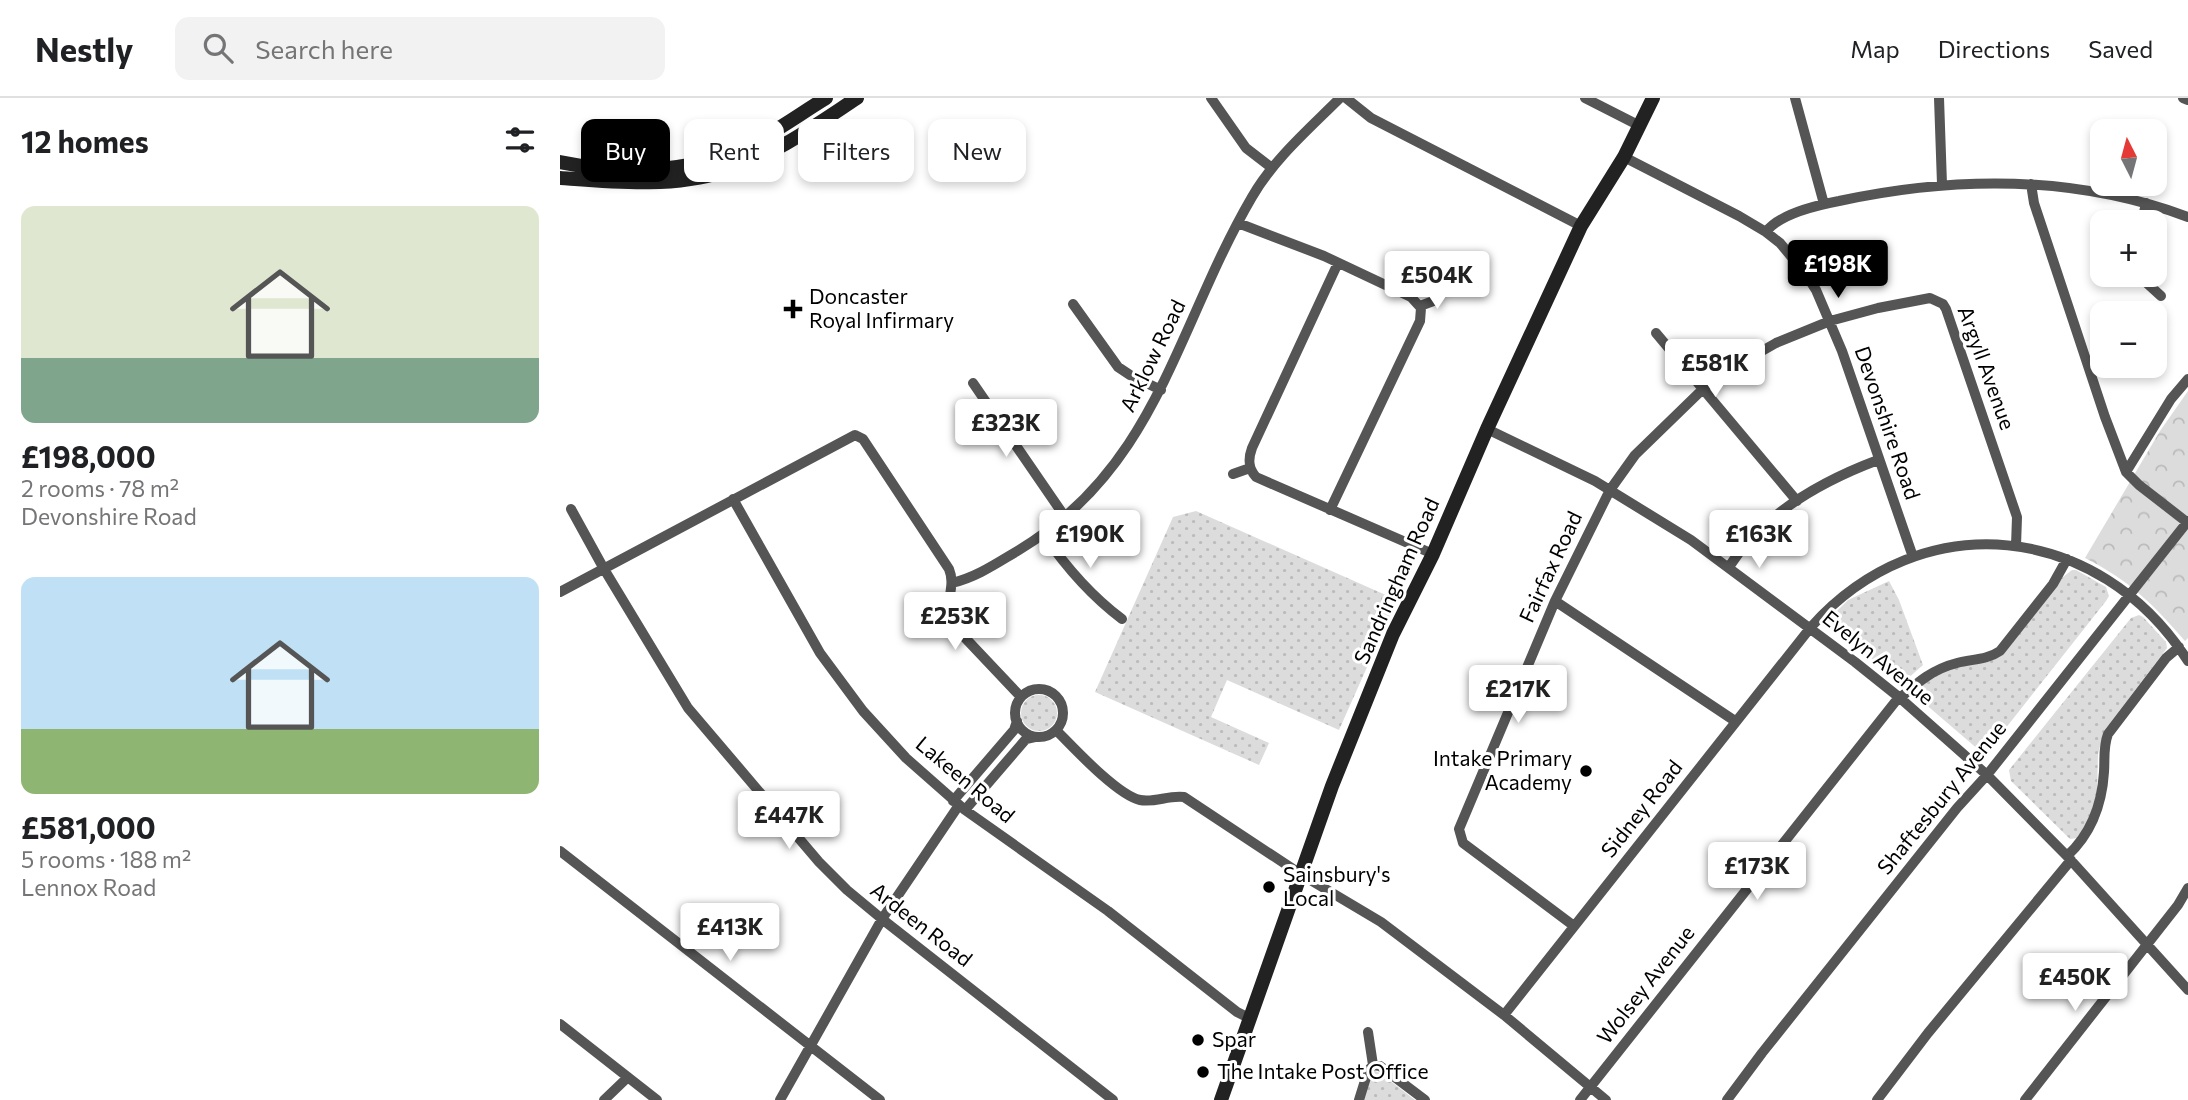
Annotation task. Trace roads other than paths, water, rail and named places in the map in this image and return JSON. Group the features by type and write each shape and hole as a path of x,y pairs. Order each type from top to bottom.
{"street":[{"path":"560,162 626,170 673,168 705,163 741,149 826,98"},
{"path":"560,178 627,182 676,181 706,176 728,170 780,146 857,98"},
{"path":"1211,98 1246,148 1272,168"},
{"name":"Arklow Road","path":"952,583 981,572 1044,534 1085,500 1104,479 1136,434 1161,390 1238,223 1272,168 1340,98"},
{"path":"1346,98 1371,118 1581,226"},
{"path":"1584,98 1640,126"},
{"name":"Sandringham Road","path":"1222,1100 1332,786 1362,717 1385,654 1581,226 1624,157 1653,98"},
{"path":"1795,98 1824,204"},
{"path":"1939,98 1942,184"},
{"path":"2183,98 2188,100"},
{"name":"Devonshire Road","path":"1624,157 1766,232 1780,243 1805,273 1830,321 1913,557"},
{"path":"1766,232 1777,220 1824,204 1942,184 1986,182 2096,191 2188,217"},
{"path":"2031,184 2034,203 2105,418 2126,471 2139,485 2188,522"},
{"path":"2145,210 2146,203"},
{"path":"1238,223 1338,262 1411,297 1420,306 1420,321 1330,510"},
{"path":"1338,262 1252,448 1250,468 1256,477 1433,554"},
{"path":"2151,287 2161,296"},
{"name":"Argyll Avenue","path":"1610,490 1635,455 1704,388 1732,368 1776,343 1830,321 1878,308 1930,299 1943,304 2017,517 2019,527 2016,546"},
{"path":"1420,306 1436,300"},
{"path":"1073,304 1118,367 1161,390"},
{"path":"1656,333 1797,501"},
{"path":"2126,471 2171,399 2188,379"},
{"path":"973,383 1065,517"},
{"name":"Evelyn Avenue","path":"1487,429 1610,490 1691,540 1811,627 1899,698 1987,775 2069,858 2188,990"},
{"path":"560,593 849,437 860,436 949,569 952,583 947,604 952,624 1021,697"},
{"path":"1729,567 1758,532 1797,501 1846,472 1878,460"},
{"path":"1233,474 1250,468"},
{"name":"Fairfax Road","path":"1574,926 1463,842 1459,829 1555,601 1610,490"},
{"name":"Lakeen Road","path":"733,499 799,621 835,676 906,758 959,805 1108,911 1237,1012 1249,1018"},
{"name":"Ardeen Road","path":"571,509 688,708 819,862 882,919 1113,1100"},
{"name":"Shaftesbury Avenue","path":"1727,1100 1957,808 1987,775 2188,522"},
{"path":"1044,534 1073,574 1099,602 1122,619"},
{"name":"Sidney Road","path":"1504,1015 1811,627 1841,596 1883,569 1945,548 1975,545 2016,546 2067,559 2101,574 2131,595 2155,616 2188,661"},
{"name":"Wolsey Avenue","path":"1580,1100 1899,698 1922,678 1934,672 1958,663 1992,657 2000,651 2053,584 2067,559"},
{"path":"1555,601 1735,721"},
{"path":"1877,1100 2088,831 2100,802 2104,746 2108,734 2166,658 2179,647"},
{"path":"959,805 1026,739 1045,736 1055,730 1062,717 1062,709 1053,695 1040,690 1031,691 1021,697 1016,708 1021,729 1035,737"},
{"path":"780,1100 882,919 959,805 1014,730 1017,721"},
{"path":"1055,730 1134,798 1152,800 1173,795 1184,797 1302,875 1381,922 1504,1015 1606,1100"},
{"path":"560,851 880,1100"},
{"path":"2025,1100 2178,905 2188,888"},
{"path":"560,1024 657,1100"},
{"path":"1359,1100 1368,1071 1373,1065 1368,1032"},
{"path":"1373,1065 1380,1066 1425,1100"},
{"path":"604,1100 627,1078"}],"place":[{"name":"Doncaster Royal Infirmary","path":"793,309"},
{"name":"Intake Primary Academy","path":"1586,771"},
{"name":"Sainsbury's Local","path":"1269,887"},
{"name":"Spar","path":"1198,1040"},
{"name":"The Intake Post Office","path":"1203,1072"}]}
